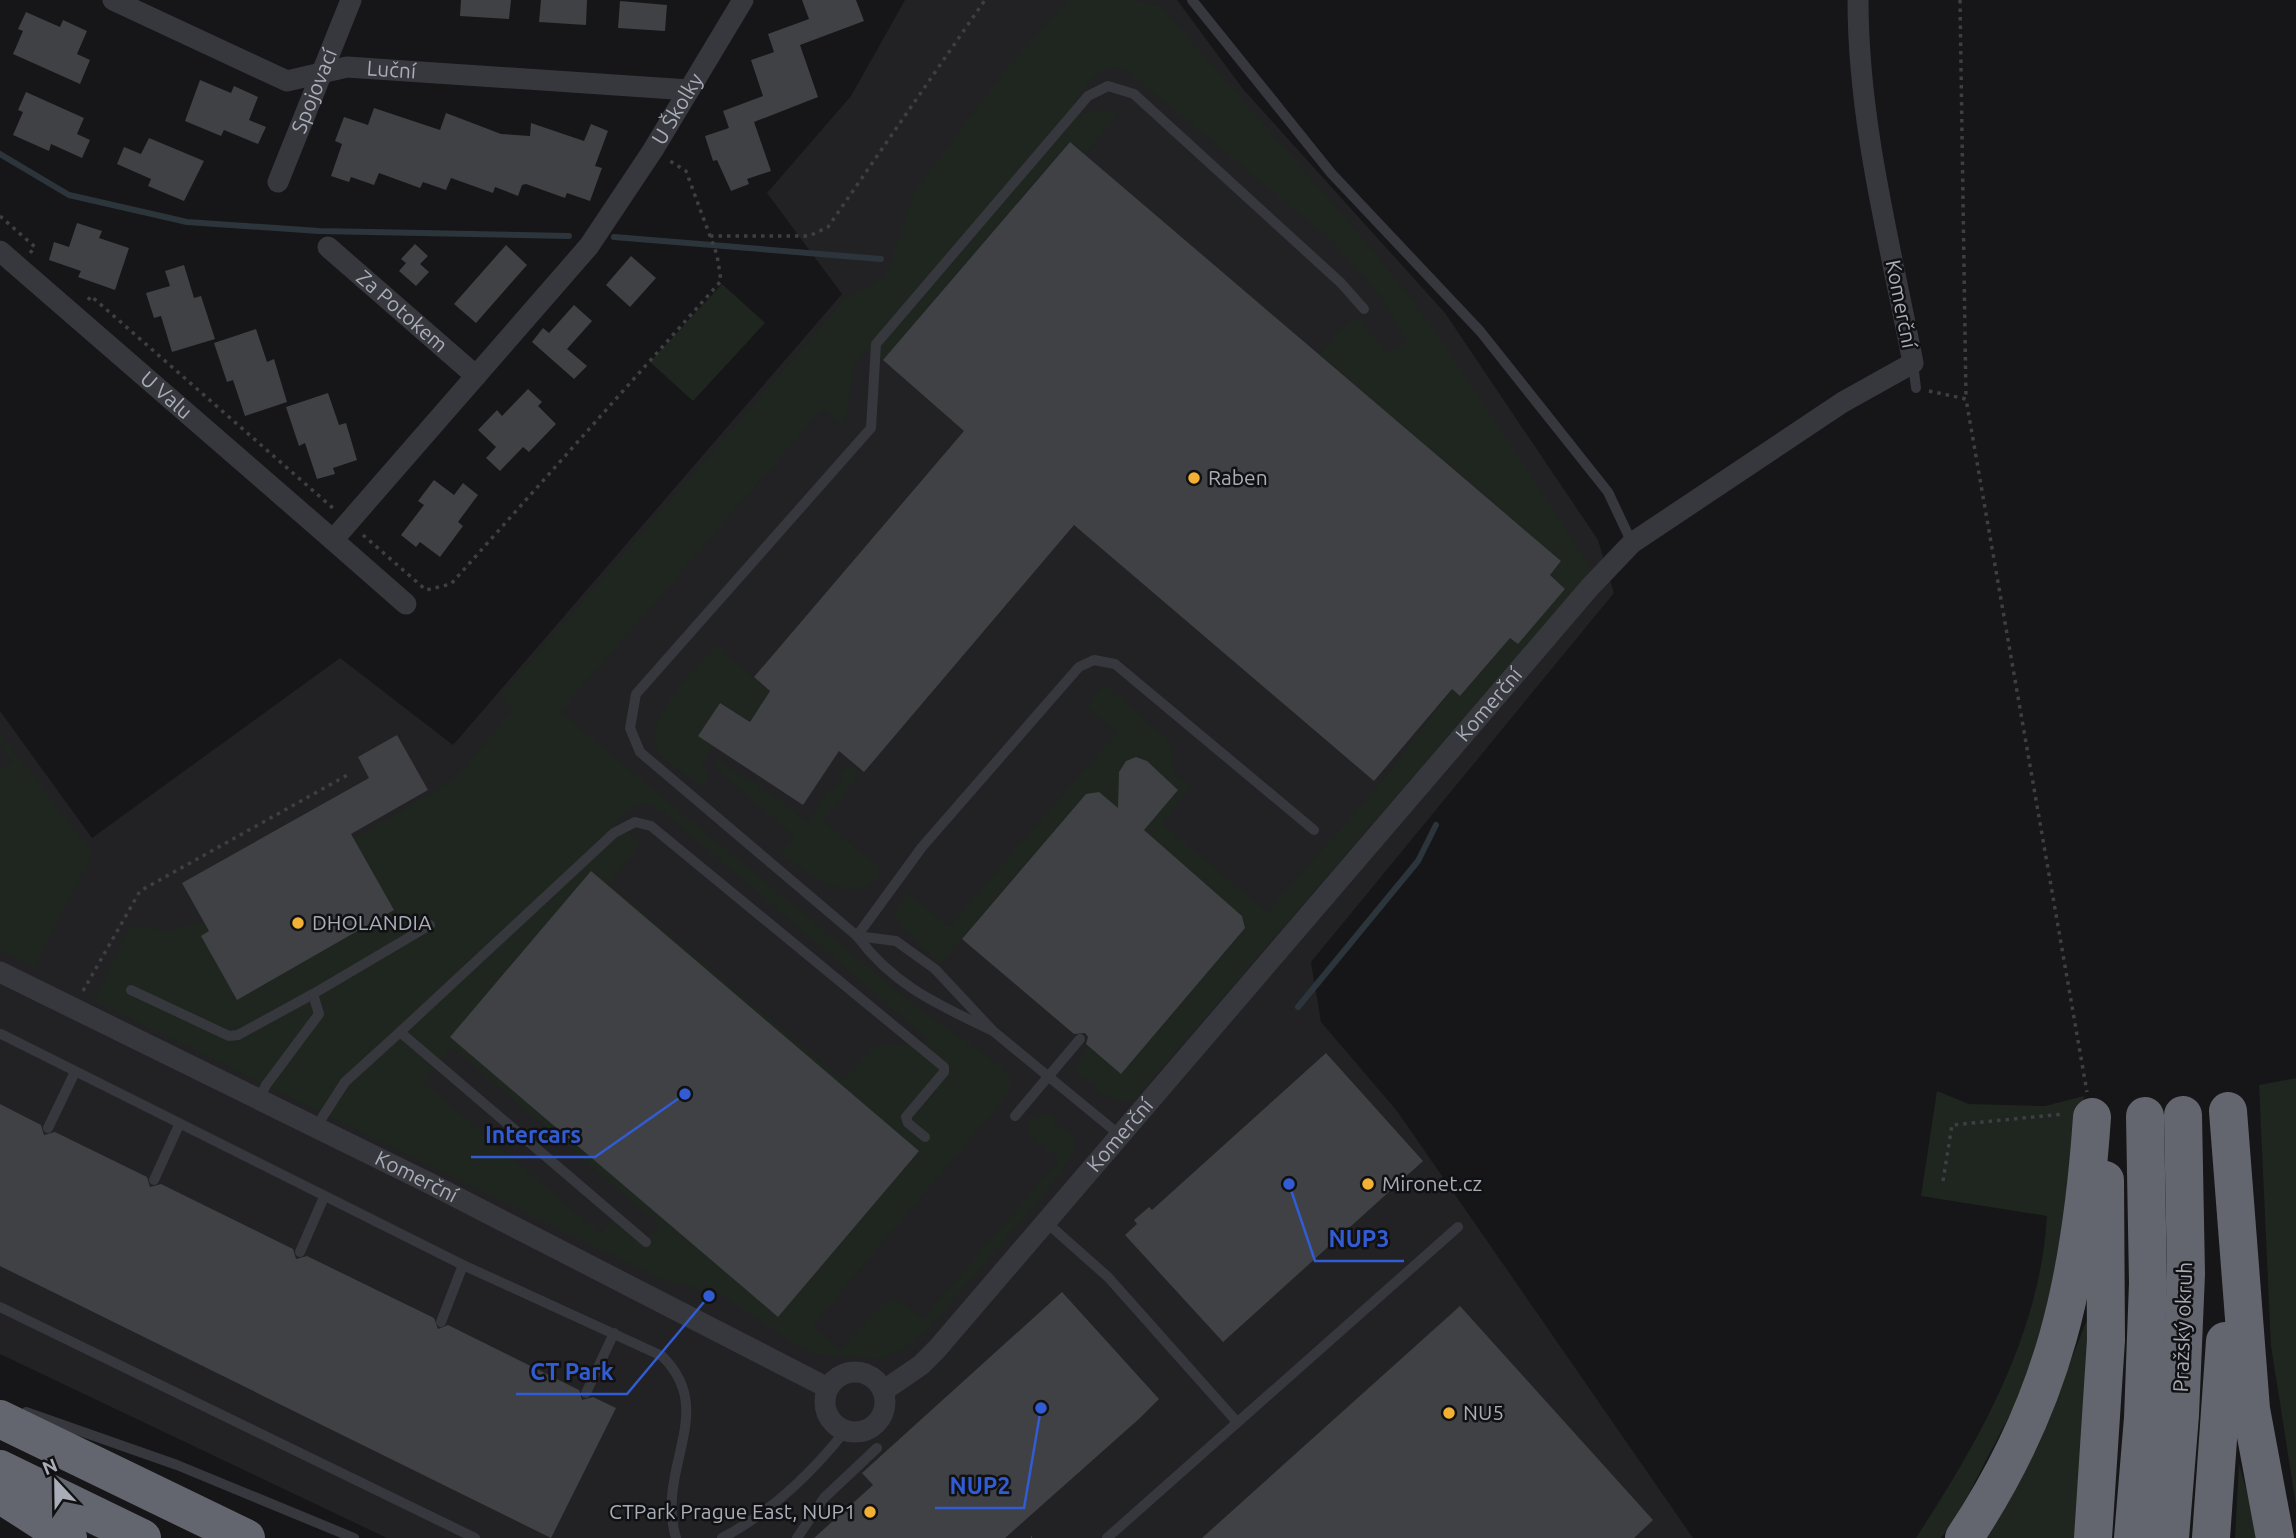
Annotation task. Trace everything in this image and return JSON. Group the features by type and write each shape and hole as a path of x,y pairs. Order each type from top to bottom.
{"highway":[{"path":"1964,1538 2016,1453 2057,1348 2076,1256 2094,1110"},
{"path":"2093,1538 2108,1254 2094,1110"},
{"path":"2211,1538 2225,1337 2228,1111 2251,1409 2275,1538"},
{"name":"Pražský okruh","path":"2170,1538 2180,1415 2186,1274 2183,1115"},
{"name":"Pražský okruh","path":"2133,1538 2143,1418 2148,1283 2145,1116"},
{"path":"6,1413 246,1538"},
{"path":"0,1469 142,1538"},
{"path":"0,1494 68,1538"}],"street":[{"name":"Luční","path":"113,0 163,20 287,81 347,67 689,90"},
{"name":"Spojovací","path":"278,182 351,0"},
{"name":"U Školky","path":"477,376 589,246 653,150 743,0"},
{"name":"Komerční","path":"883,1391 937,1349 1581,598 1632,543 1843,402 1913,363 1866,121 1858,39 1858,0"},
{"name":"Za Potokem","path":"328,247 477,376"},
{"name":"U Valu","path":"0,251 406,604"},
{"path":"333,540 477,376"},
{"name":"Komerční","path":"0,972 316,1127 828,1388"},
{"path":"852,1372 870,1376 883,1391 884,1410 880,1419 864,1431 845,1431 831,1421 827,1413 825,1405 828,1388 834,1380 852,1372"}],"lane":[{"path":"1192,0 1331,173 1480,331 1608,492 1632,543"},
{"path":"993,1031 915,992 876,962 857,936 640,752 630,728 636,694 871,428 876,344 1088,96 1108,86 1134,94 1341,284 1363,309"},
{"path":"1913,363 1916,388"},
{"path":"857,936 922,847 1079,667 1094,660 1115,664 1314,830"},
{"path":"316,1127 345,1082 614,833 635,822 651,826 944,1067 944,1072 906,1117 908,1123 925,1136"},
{"path":"131,990 229,1036 238,1035 430,925"},
{"path":"857,936 896,941 935,969 993,1031 1121,1136"},
{"path":"259,1099 266,1085 319,1014 313,994"},
{"path":"400,1032 646,1242"},
{"path":"1,1034 463,1265 662,1356 683,1382 688,1416 670,1491 676,1538"},
{"path":"1015,1116 1080,1039"},
{"path":"48,1128 75,1072"},
{"path":"154,1180 179,1125"},
{"path":"300,1252 324,1197"},
{"path":"1047,1223 1108,1277 1237,1422"},
{"path":"1107,1538 1458,1227"},
{"path":"441,1322 463,1265"},
{"path":"0,1307 475,1538"},
{"path":"586,1393 614,1333"},
{"path":"6,1413 177,1465 354,1538"},
{"path":"722,1538 771,1506 803,1479 845,1431"},
{"path":"797,1538 824,1498 877,1448"}],"path":[{"path":"711,238 810,236 828,227 985,0"},
{"path":"1960,0 1966,399 2094,1110"},
{"path":"82,306 91,296 426,590 452,584 721,281 717,255 686,171 653,150"},
{"path":"0,216 35,247 26,257"},
{"path":"1916,388 1966,399"},
{"path":"74,1008 140,891 351,773"}],"shaded area":[{"path":"905,0 1177,0 1243,89 1445,313 1598,540 1614,593 1311,962 1321,1022 1397,1111 1693,1538 387,1538 0,1354 0,711 92,838 340,658 453,745 842,294 767,193 851,96"},
{"path":"1068,0 1135,0 1161,6 1373,250 1436,331 1592,569 1136,1098 1122,1103 1097,1092 1099,1087 1080,1077 1075,1065 1086,1054 1082,1049 1088,1046 1121,1074 1245,928 1242,916 1099,792 1086,794 940,964 900,926 895,914 907,891 949,927 1117,732 1086,706 1105,684 1170,742 1175,775 1190,787 1162,824 1267,912 1379,785 1452,689 1461,696 1499,651 1502,630 1518,644 1565,589 1550,575 1561,561 1319,354 1351,320 1360,321 1388,353 1406,342 1382,298 1329,238 1127,71 1106,70 1089,82 1067,121 1091,111 1120,113 1085,154 1069,142 882,361 875,352 864,351 854,367 844,426 822,409 560,712 908,1000 1008,1072 1010,1087 1006,1097 812,1326 841,1351 882,1303 895,1298 923,1319 1059,1160 1029,1133 1027,1128 1035,1117 1056,1116 1053,1122 1074,1137 1074,1150 1059,1177 930,1327 904,1349 880,1359 816,1354 796,1345 722,1295 660,1279 94,1001 131,925 168,931 224,915 453,780 514,710 500,696 846,298 886,277 914,193 1006,69","holes":["1136,757 1147,761 1154,769 1119,772 1125,761","650,804 672,819 929,1040 919,1047 889,1045 874,1048 843,1080 609,884 641,843 629,833 614,833 623,815","591,872 919,1151 778,1316 450,1037","452,1047 660,1225 646,1242 616,1216 600,1233 423,1082"]},
{"path":"722,284 765,323 693,401 650,362"},
{"path":"715,646 770,691 750,722 720,703 713,746 700,767 710,775 701,786 666,761 658,751 654,739 663,711"},
{"path":"0,734 93,854 34,967 0,951 0,771 13,761 0,744"},
{"path":"720,761 783,802 807,822 830,788 835,789 842,779 839,774 848,764 859,775 823,821 881,869 873,882 861,889 833,886 780,854 795,837 719,771 716,765"},
{"path":"2296,1078 2296,1505 2271,1346 2259,1085"},
{"path":"1937,1091 1969,1104 2045,1106 2084,1096 2062,1256 2026,1384 1956,1518 1941,1538 1916,1538 1962,1464 2003,1385 2032,1303 2042,1260 2047,1216 1921,1196"},
{"path":"2086,1322 2090,1328 2076,1538 1979,1538 2052,1408"},
{"path":"2239,1464 2260,1538 2235,1538"}],"building":[{"path":"461,0 511,0 509,19 460,16"},
{"path":"541,0 587,0 586,25 539,22"},
{"path":"802,0 856,0 864,21 800,45 818,97 754,122 771,171 747,179 749,184 731,191 717,160 713,161 705,136 729,128 723,111 763,96 751,60 774,52 768,34 809,19"},
{"path":"620,1 667,5 665,31 618,28"},
{"path":"26,12 60,27 63,20 87,31 77,54 90,60 80,84 13,54 23,31 18,29"},
{"path":"200,80 231,93 234,86 258,97 249,120 266,127 258,144 224,130 221,136 185,121"},
{"path":"26,92 84,118 77,134 90,140 82,158 51,144 49,151 13,135 23,112 18,110"},
{"path":"374,108 440,130 446,113 501,134 530,136 531,123 584,141 591,124 608,131 595,166 602,168 590,201 567,193 565,198 526,184 522,185 518,196 495,187 493,193 451,178 446,190 423,182 420,188 379,173 374,185 351,177 349,182 331,176 342,144 335,141 344,117 368,125"},
{"path":"149,138 204,161 184,201 148,186 151,179 117,164 124,147 141,154"},
{"name":"Raben","path":"1070,142 1561,561 1550,575 1565,589 1518,644 1510,638 1460,696 1452,689 1374,781 1074,525 864,772 839,751 803,805 698,736 720,703 750,722 770,691 754,677 964,431 883,360"},
{"path":"77,223 102,231 99,238 129,248 115,290 78,277 81,271 49,260 54,242 69,247"},
{"path":"415,244 428,256 420,264 429,272 416,286 399,271 406,263 401,259"},
{"path":"506,245 527,265 476,323 454,304"},
{"path":"631,256 656,278 630,307 606,285"},
{"path":"184,265 194,298 201,296 215,339 172,352 161,316 154,318 146,293 170,286 165,271"},
{"path":"574,305 592,321 567,349 587,366 574,379 532,342 543,328 549,333"},
{"path":"256,329 267,362 274,359 287,402 245,416 233,380 227,382 214,343"},
{"path":"528,389 542,402 538,406 556,424 529,452 523,447 500,471 486,458 496,447 478,430 497,410 502,416"},
{"path":"328,393 339,425 346,423 357,460 333,468 335,474 317,479 305,443 299,446 286,407"},
{"path":"434,480 454,495 463,483 478,495 458,522 463,526 440,557 420,542 416,547 401,535 424,505 418,501"},
{"path":"397,735 428,790 351,834 394,910 237,1000 201,936 209,931 182,883 369,778 358,757"},
{"path":"1136,757 1147,761 1178,790 1144,830 1242,916 1245,928 1121,1074 1086,1044 1088,1037 1085,1033 1074,1034 962,939 1086,794 1099,792 1118,808 1119,772 1126,761"},
{"path":"591,871 919,1151 778,1317 450,1037"},
{"path":"1326,1053 1423,1161 1223,1342 1125,1235 1137,1224 1134,1220 1149,1207 1152,1210"},
{"path":"0,1104 41,1125 44,1135 55,1132 147,1177 150,1187 161,1184 293,1249 296,1259 307,1256 434,1318 438,1329 448,1325 579,1390 582,1400 593,1397 616,1408 551,1538 0,1266"},
{"path":"1062,1292 1159,1399 1140,1418 1005,1538 814,1538 873,1485 862,1473"},
{"name":"NU5","path":"1460,1306 1653,1520 1634,1538 1202,1538"}],"waterway":[{"path":"0,154 69,195 187,222 319,231 569,236"},
{"path":"614,237 881,259"},
{"path":"1298,1007 1418,861 1436,825"}],"place":[{"name":"Raben","path":"1194,478"},
{"name":"DHOLANDIA","path":"298,923"},
{"name":"Intercars","path":"685,1094"},
{"name":"NUP3","path":"1289,1184"},
{"name":"Mironet.cz","path":"1368,1184"},
{"name":"CT Park","path":"709,1296"},
{"name":"NUP2","path":"1041,1408"},
{"name":"NU5","path":"1449,1413"},
{"name":"CTPark Prague East, NUP1","path":"870,1512"}]}
